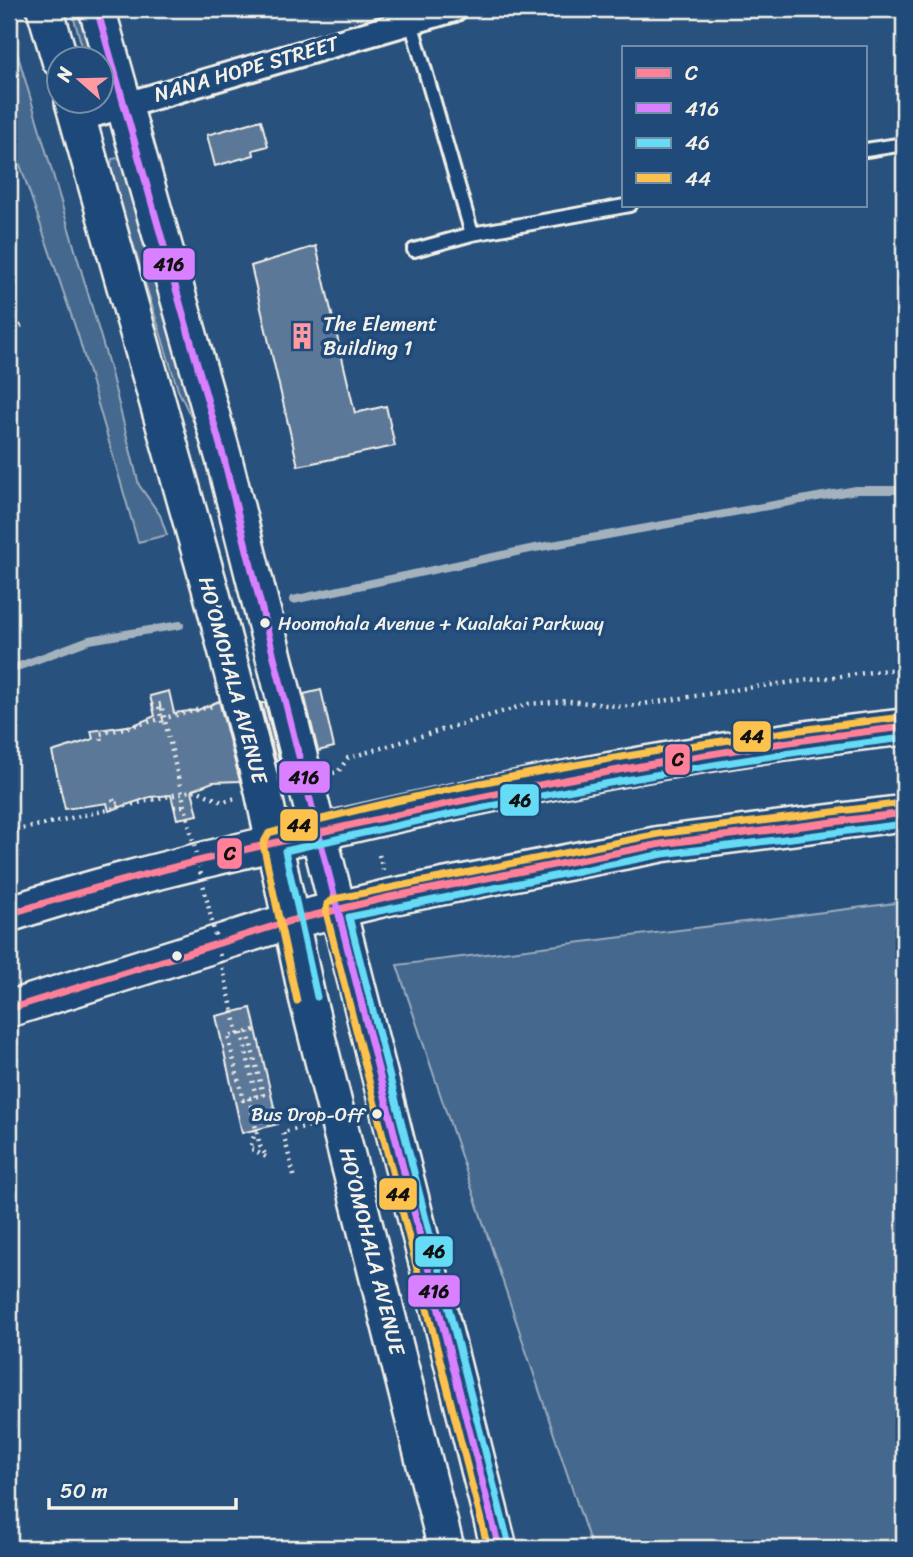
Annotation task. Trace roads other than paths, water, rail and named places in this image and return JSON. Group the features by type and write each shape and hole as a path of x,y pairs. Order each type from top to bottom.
{"main road":[{"path":"45,9 56,46"},
{"path":"97,9 221,445 335,909 499,1548"},
{"name":"HO’OMOHALA AVENUE","path":"77,116 212,595 446,1548"},
{"path":"9,914 273,844 459,800 657,762 904,727"},
{"path":"9,1009 335,909 661,844 904,814"}],"street":[{"name":"NANA HOPE STREET","path":"116,105 454,9"}],"lane":[{"path":"411,22 472,234"},
{"path":"867,150 904,144"},
{"path":"414,250 472,234 625,206"}],"waterway":[{"path":"293,600 530,549 856,490 904,490"},
{"path":"9,670 89,640 180,625"}],"place":[{"name":"The Element Building 1","path":"302,336"},
{"name":"Hoomohala Avenue + Kualakai Parkway","path":"265,623"},
{"name":"Bus Drop-Off","path":"377,1114"}]}
